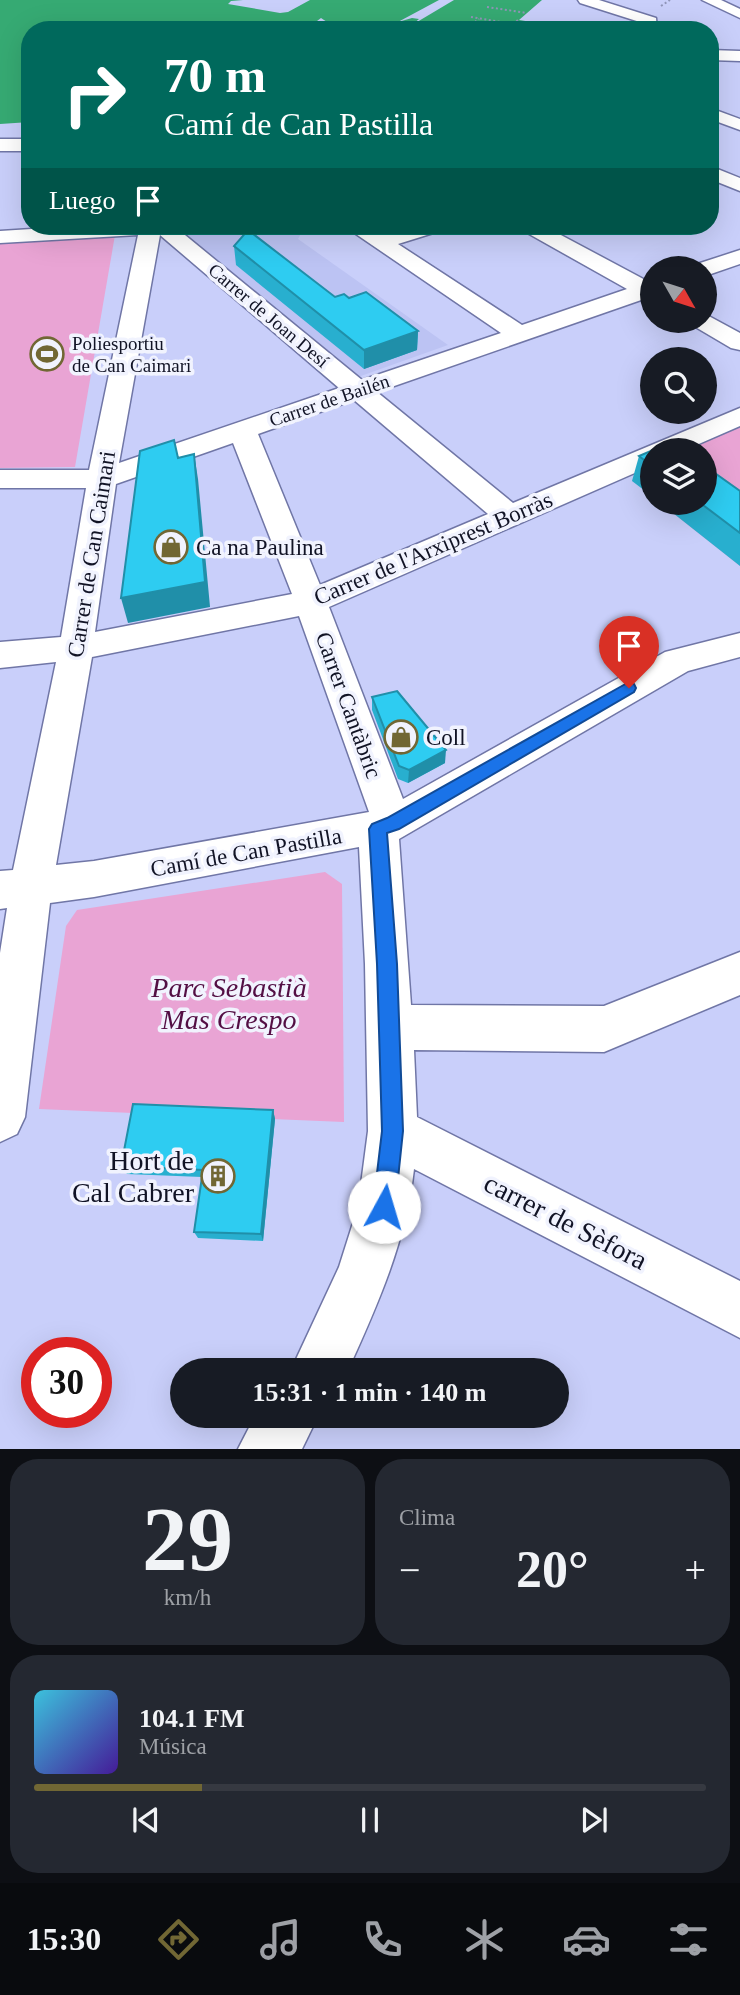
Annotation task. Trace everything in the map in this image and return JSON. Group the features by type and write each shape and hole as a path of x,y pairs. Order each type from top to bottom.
{"street":[{"path":"585,0 638,21"},
{"path":"709,0 740,15"},
{"path":"654,21 662,9"},
{"path":"719,55 740,56"},
{"path":"719,117 740,125"},
{"path":"0,145 21,145"},
{"path":"719,176 740,185"},
{"path":"0,237 28,235"},
{"name":"Carrer de Can Caimari","path":"0,1117 15,888 76,648 102,479 149,235"},
{"name":"Carrer de Joan Desí","path":"173,235 509,516"},
{"path":"370,235 519,334"},
{"path":"381,242 405,235"},
{"path":"546,235 640,286"},
{"path":"718,265 740,257"},
{"name":"Carrer de Bailén","path":"0,479 102,479 640,294"},
{"path":"718,330 740,343"},
{"path":"690,438 740,416"},
{"name":"Carrer Cantàbric","path":"242,430 312,602 385,827 388,1027 393,1131 384,1207 377,1230 363,1275 324,1358"},
{"name":"Carrer de l'Arxiprest Borràs","path":"0,655 76,648 312,602 640,460"},
{"name":"Camí de Can Pastilla","path":"15,888 94,879 385,827 677,661 740,645"},
{"path":"388,1027 604,1029 740,973"},
{"name":"carrer de Sèfora","path":"393,1131 740,1310"},
{"path":"268,1449 281,1428"}],"path":[{"path":"487,7 527,13"},
{"path":"471,18 493,21"}],"shaded area":[{"path":"0,0 243,0 231,1 228,4 280,13 288,12 310,0 439,0 400,21 326,21 321,18 317,21 21,21 21,123 0,124"},
{"path":"454,0 542,0 519,20 525,21 419,21"},
{"path":"412,18 419,19 417,21 402,21"},
{"path":"180,235 300,235 298,239 448,345 358,377"}],"green space":[{"name":"Poliesportiu de Can Caimari","path":"115,235 75,467 0,468 0,242"},
{"path":"740,427 740,566 675,515 717,515 717,438 715,438"},
{"name":"Parc Sebastià Mas Crespo","path":"325,872 342,884 344,1122 39,1109 66,926 77,910"}],"building":[{"path":"244,235 254,235 335,297 344,294 349,298 366,292 418,331 364,350 234,246"},
{"name":"Ca na Paulina","path":"174,440 178,458 194,454 205,582 121,598 140,451"},
{"path":"717,475 740,491 740,533 716,515"},
{"name":"Coll","path":"397,691 446,750 409,770 399,766 372,697"},
{"name":"Hort de Cal Cabrer","path":"133,1104 273,1110 261,1234 194,1232 203,1170 121,1166"}],"place":[{"name":"Poliesportiu de Can Caimari","path":"47,354"},
{"name":"Ca na Paulina","path":"171,547"},
{"name":"Coll","path":"401,737"},
{"name":"Hort de Cal Cabrer","path":"218,1176"}],"route":[{"path":"384,1207 393,1131 387,964 378,829 393,824 629,688"}]}
